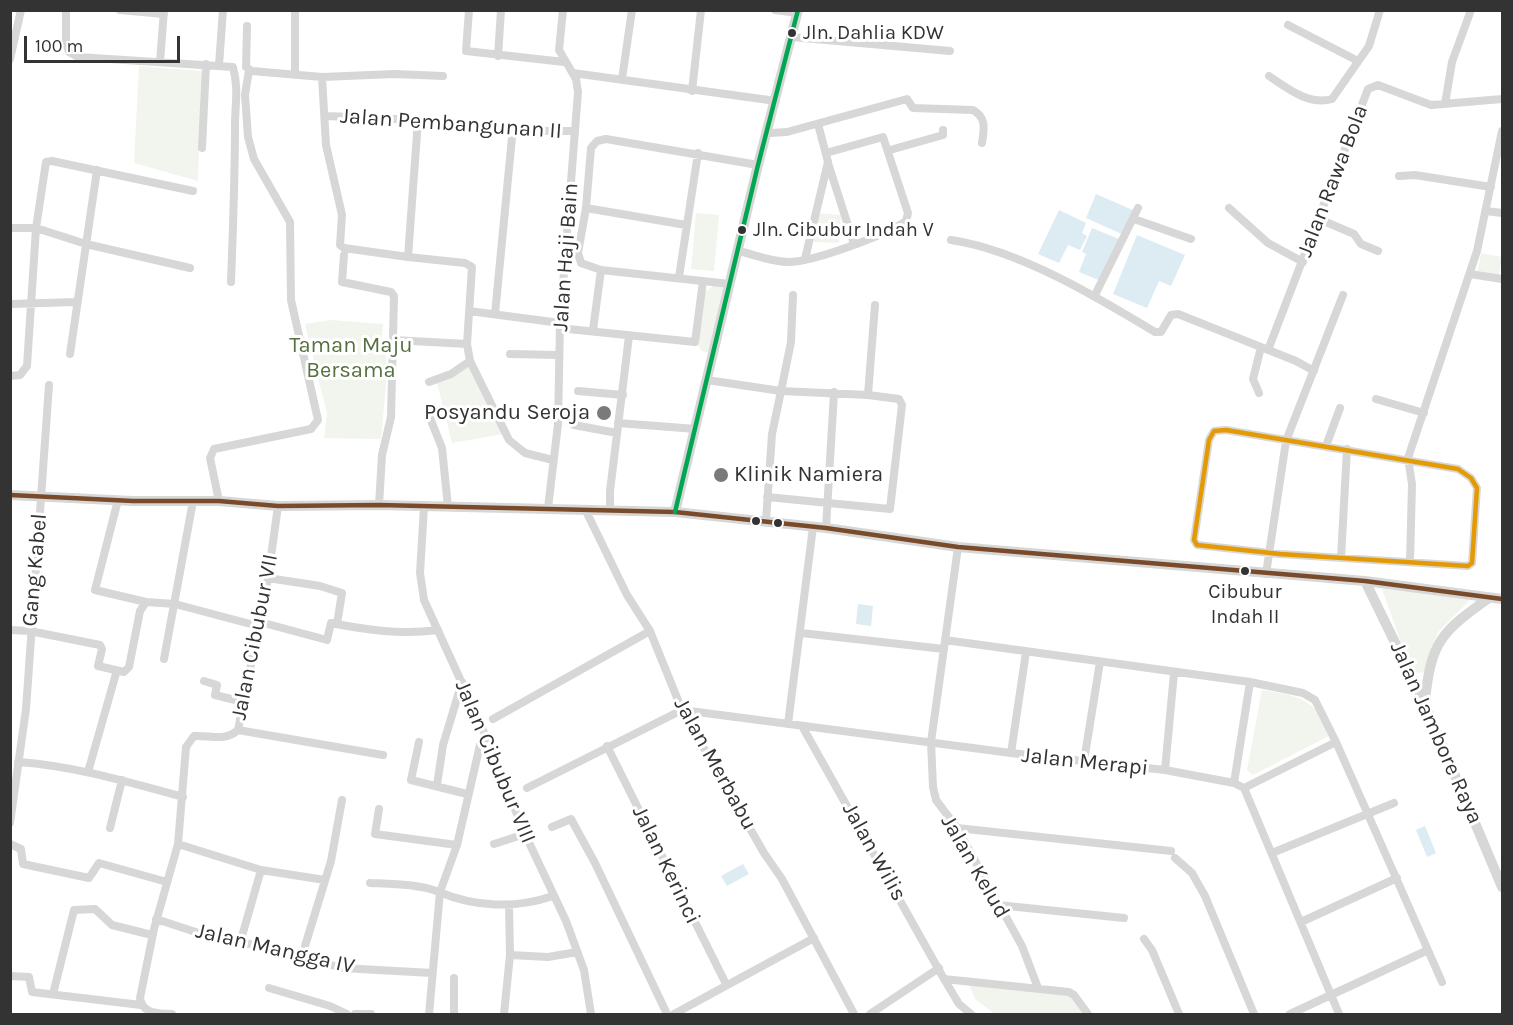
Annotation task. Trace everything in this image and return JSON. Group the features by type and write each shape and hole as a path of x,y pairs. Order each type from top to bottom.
{"street":[{"path":"10,59 21,10"},
{"path":"66,10 66,43 69,52 78,57 231,66 239,91 235,112 237,145 231,282"},
{"path":"120,10 164,12 160,62"},
{"path":"219,65 223,10"},
{"path":"295,10 295,74"},
{"path":"469,10 466,51 564,62 559,50 563,10"},
{"path":"498,56 501,10"},
{"path":"622,80 632,10"},
{"path":"692,91 701,10"},
{"path":"675,512 758,165 798,12 775,10"},
{"path":"1445,104 1452,62 1471,10"},
{"path":"1269,76 1307,98 1326,101 1337,94 1372,41 1379,11"},
{"path":"1288,25 1358,61"},
{"path":"219,501 210,458 214,449 311,429 318,420 291,300 290,222 254,159 248,137 245,95 249,70 246,67 247,26"},
{"path":"792,37 950,51"},
{"name":"Jalan Haji Bain","path":"548,508 558,424 559,356 564,326 578,92 573,74 564,62"},
{"path":"202,148 206,64"},
{"name":"Jalan Pembangunan II","path":"249,70 322,77 395,74 443,76"},
{"path":"573,74 776,101"},
{"name":"Jalan Pembangunan II","path":"322,77 326,146 342,215 340,245 344,248 408,257"},
{"name":"Jalan Rawa Bola","path":"1259,393 1253,379 1303,262 1368,89 1378,85 1421,103 1445,104 1503,99"},
{"path":"767,130 771,133 787,132 907,99 913,108 974,110 981,115 983,121 982,143"},
{"name":"Jalan Pembangunan II","path":"326,116 418,120 513,127 535,131 575,131"},
{"path":"418,120 408,257 465,263 472,267 467,344 470,361 509,440 525,453 553,460"},
{"path":"818,124 854,244"},
{"path":"495,314 513,127"},
{"path":"890,150 942,135 943,130"},
{"path":"1410,562 1412,484 1408,458 1470,274 1503,131"},
{"path":"739,251 786,262 805,259 854,244 905,223 909,213 886,139 881,136 826,153"},
{"path":"730,285 679,277 601,270 584,265 578,256 586,208 591,148 597,141 618,141 758,165"},
{"path":"679,277 698,153"},
{"path":"10,376 20,375 27,366 36,228 46,162 98,170 193,191"},
{"path":"805,259 828,162"},
{"path":"70,354 76,302 98,170"},
{"path":"1399,176 1429,177 1491,187"},
{"path":"586,208 686,225"},
{"path":"1095,295 1138,208"},
{"path":"1230,208 1268,243 1303,262"},
{"path":"1486,212 1503,213"},
{"path":"1134,219 1191,239"},
{"path":"1319,219 1354,234 1362,244 1378,251"},
{"path":"10,228 36,228 86,244 190,268"},
{"path":"951,240 979,245 1095,295 1155,332 1161,332 1171,315 1178,314 1314,371"},
{"path":"344,255 342,282 389,292 394,296 391,417 382,455 379,505"},
{"path":"593,330 601,270"},
{"path":"1470,274 1503,279"},
{"path":"469,311 628,336 695,342 703,281"},
{"path":"766,521 775,415 791,342 793,295"},
{"path":"1266,574 1286,441 1343,296"},
{"path":"10,304 76,302"},
{"path":"868,395 875,305"},
{"path":"610,509 616,433 623,395 628,336"},
{"path":"393,340 467,344"},
{"path":"510,354 559,356"},
{"path":"429,382 451,374 470,361"},
{"path":"707,380 781,391 834,392 893,396 899,399 902,405 890,509 827,501 767,497"},
{"name":"Gang Kabel","path":"10,823 26,709 44,427 49,385"},
{"path":"578,391 623,395"},
{"path":"826,528 834,392"},
{"path":"1376,399 1424,413"},
{"path":"1326,446 1340,408"},
{"path":"430,418 444,458 448,507"},
{"path":"618,423 696,429"},
{"path":"574,425 616,433"},
{"path":"1219,430 1326,446 1408,458 1458,469 1471,478 1478,496 1471,565 1268,553 1201,547 1195,543 1210,435 1219,430"},
{"path":"1341,558 1347,449"},
{"path":"10,495 118,500 219,501 278,506 379,505 675,512 826,528 958,547 1365,581 1503,599"},
{"path":"118,500 95,590 146,602 175,604 327,640 331,622 353,628 398,633 438,630"},
{"path":"164,659 193,501"},
{"name":"Jalan Cibubur VII","path":"141,1005 140,998 152,935 178,844 185,755 190,739 199,736 228,737 238,730 268,578 278,506"},
{"name":"Jalan Cibubur VIII","path":"424,507 420,587 462,681 525,834 566,921 589,991 591,1014"},
{"name":"Jalan Merbabu","path":"585,509 627,595 650,631 682,710 814,938 855,1014"},
{"path":"788,724 813,527"},
{"name":"Jalan Kelud","path":"958,547 931,742 930,771 936,800 957,828 1022,946 1038,988"},
{"path":"268,578 320,586 342,594 338,624"},
{"name":"Jalan Jambore Raya","path":"1365,581 1424,702 1503,887"},
{"path":"1424,702 1431,659 1443,635 1452,624 1489,598"},
{"path":"10,630 30,631 100,645 102,649 98,666 124,672 129,667 140,611 146,602"},
{"path":"493,719 650,631"},
{"path":"801,633 1026,652 1250,682 1310,695 1320,708 1336,742 1442,982"},
{"path":"1011,753 1026,652"},
{"path":"1084,761 1100,662"},
{"path":"88,772 95,740 110,699 117,670"},
{"path":"1165,770 1174,673"},
{"path":"204,681 218,685 215,695 243,702"},
{"path":"437,785 443,745 462,681"},
{"path":"1234,783 1250,682"},
{"path":"527,788 682,710"},
{"name":"Jalan Merapi","path":"682,710 1011,753 1165,770 1234,783 1244,788"},
{"name":"Jalan Wilis","path":"802,726 944,979 959,1004 971,1014"},
{"path":"238,730 383,754"},
{"path":"429,1014 440,892 457,845 480,745 487,740"},
{"path":"419,742 411,780 467,794"},
{"path":"1336,742 1244,788 1339,1014"},
{"name":"Jalan Kerinci","path":"607,746 726,984"},
{"path":"18,762 54,765 88,772 183,797"},
{"path":"110,828 122,780"},
{"path":"305,946 331,861 342,800"},
{"path":"1272,853 1394,803"},
{"path":"379,809 375,834 457,845"},
{"path":"552,827 571,819 600,873 666,1014"},
{"path":"957,828 1173,854 1192,873 1205,896 1254,1014"},
{"path":"494,844 525,834"},
{"path":"10,844 21,849 23,864 46,871 89,878 99,863 167,882"},
{"path":"178,844 261,870 325,880"},
{"path":"242,936 261,870"},
{"path":"1301,922 1397,878"},
{"path":"370,883 440,892 464,902 509,905 553,896"},
{"path":"504,1014 510,955 509,905"},
{"path":"998,905 1124,918"},
{"path":"53,994 76,908 99,910 112,925 152,935"},
{"name":"Jalan Mangga IV","path":"156,919 217,939 262,946 342,968 432,973"},
{"path":"674,1014 814,938"},
{"path":"1144,939 1152,950 1179,1014"},
{"path":"1290,1014 1428,950"},
{"path":"510,955 548,957 577,952"},
{"path":"870,1014 939,968"},
{"path":"10,976 29,977 32,992 141,1005 146,1011 172,1014"},
{"path":"454,978 454,1014"},
{"path":"944,979 1038,988 1074,995 1088,1014"},
{"path":"268,988 311,999 347,1014"},
{"path":"355,1014 371,1014"}],"green space":[{"path":"139,66 201,71 198,181 134,163"},
{"path":"696,213 719,215 714,271 691,269"},
{"path":"815,213 841,215 839,243 814,242"},
{"path":"1481,253 1502,257 1499,275 1478,271"},
{"path":"715,284 727,286 709,353 701,351 697,343 702,321 704,293"},
{"name":"Taman Maju Bersama","path":"331,320 383,324 382,338 386,341 386,385 381,439 324,438 327,414 305,324"},
{"path":"470,366 503,434 452,443 437,383"},
{"path":"1382,589 1474,596 1438,632 1424,672 1412,674"},
{"path":"1262,690 1296,697 1312,706 1324,723 1329,736 1253,775 1247,770"},
{"path":"967,980 1076,992 1089,1014 995,1014 975,999"}],"shaded area":[{"path":"1096,194 1135,211 1124,235 1086,218"},
{"path":"1059,210 1086,223 1082,233 1087,236 1080,250 1068,245 1059,263 1038,254"},
{"path":"1092,228 1119,239 1101,281 1079,272 1086,254 1082,252"},
{"path":"1137,235 1185,255 1171,286 1159,281 1147,308 1113,294"},
{"path":"858,604 873,606 871,626 856,624"},
{"path":"1425,826 1436,853 1427,857 1416,830"},
{"path":"743,864 749,874 727,886 721,876"}],"transit line":[{"path":"675,512 758,165 798,10"},
{"path":"1226,430 1458,469 1471,478 1477,488 1472,563 1468,566 1280,554 1197,545 1194,540 1209,440 1214,431 1226,430"},
{"path":"10,495 133,501 219,501 278,506 379,505 675,512 826,528 958,547 1365,581 1502,599"}],"place":[{"name":"Jln. Dahlia KDW","path":"792,33"},
{"name":"Jln. Cibubur Indah V","path":"742,230"},
{"name":"Posyandu Seroja","path":"604,413"},
{"name":"Klinik Namiera","path":"721,475"},
{"name":"Cibubur Indah II","path":"1245,571"}]}
